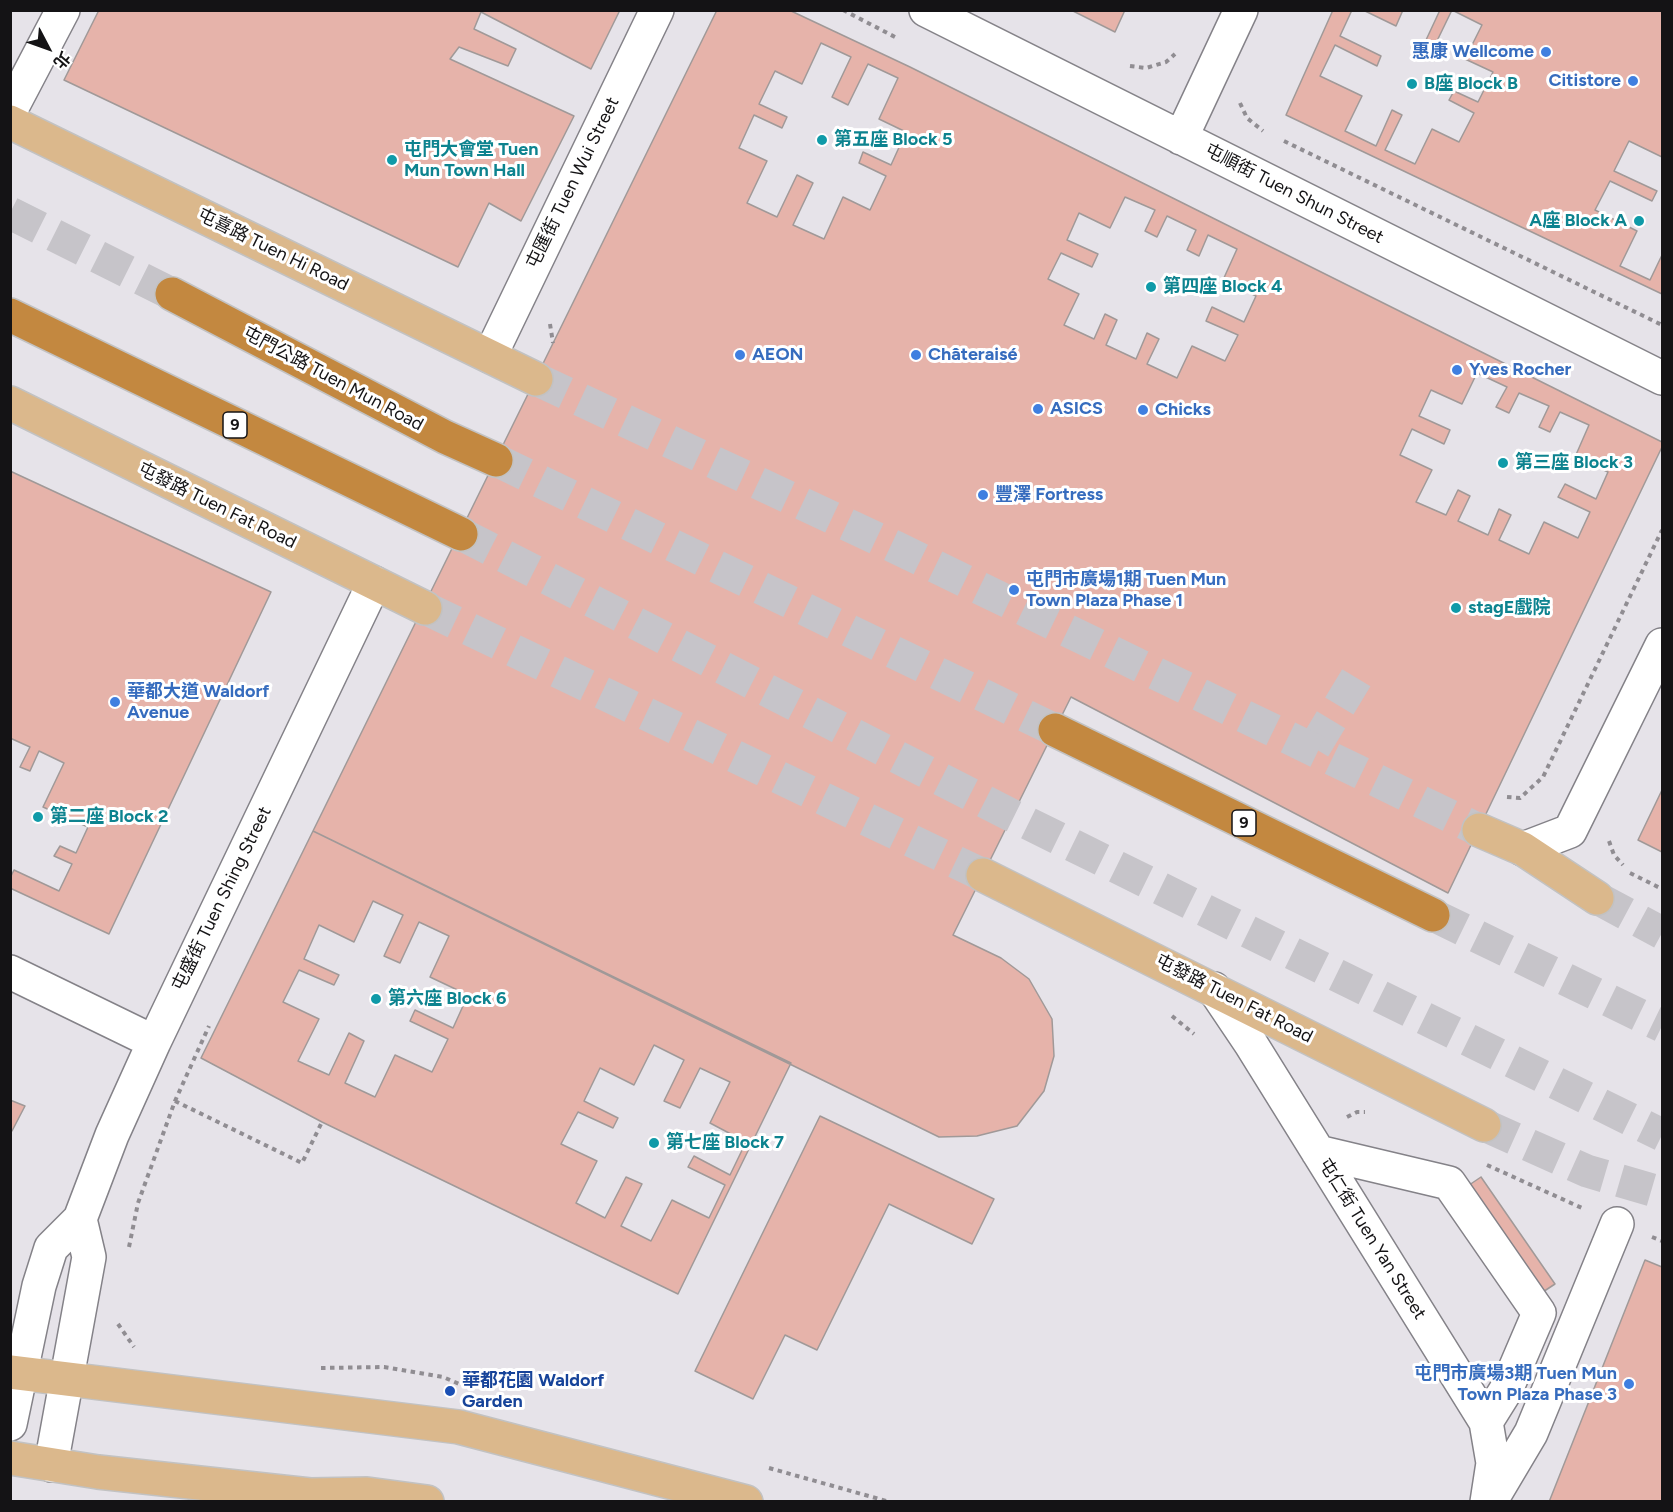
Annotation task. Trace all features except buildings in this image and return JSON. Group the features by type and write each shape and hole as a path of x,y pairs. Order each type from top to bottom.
{"highway":[{"name":"屯門公路 Tuen Mun Road","path":"172,294 445,437 496,460"},
{"name":"9","path":"10,315 461,534"},
{"name":"9","path":"1055,730 1433,915"}],"main road":[{"name":"屯喜路 Tuen Hi Road","path":"10,122 536,379"},
{"name":"屯發路 Tuen Fat Road","path":"10,403 425,608"},
{"path":"1479,830 1523,849 1596,898"},
{"name":"屯發路 Tuen Fat Road","path":"982,874 1484,1125"},
{"path":"16,1373 459,1427 746,1502"},
{"path":"10,1458 51,1465 310,1495 367,1494 427,1502"}],"street":[{"path":"10,111 63,10"},
{"name":"屯匯街 Tuen Wui Street","path":"490,356 657,10"},
{"name":"屯順街 Tuen Shun Street","path":"926,10 1662,378"},
{"path":"1181,138 1241,10"},
{"name":"屯盛街 Tuen Shing Street","path":"10,1424 16,1373 51,1248 80,1219 112,1135 154,1042 374,583"},
{"path":"1523,849 1570,831 1652,693 1662,645"},
{"path":"10,972 154,1042"},
{"name":"屯仁街 Tuen Yan Street","path":"1214,989 1251,1044 1486,1422 1493,1463 1489,1502"},
{"path":"1318,1152 1449,1183 1539,1313 1506,1390 1486,1422"},
{"path":"51,1465 89,1257 80,1219"},
{"path":"1489,1502 1531,1433 1617,1224"}],"path":[{"path":"1127,65 1146,68 1166,62 1179,50"},
{"path":"1238,97 1247,118 1272,135"},
{"path":"1282,140 1662,325"},
{"path":"1503,796 1520,798 1543,777 1662,530"},
{"path":"1608,837 1614,855 1631,874 1662,889"},
{"path":"1169,1013 1201,1040"},
{"path":"129,1250 138,1203 175,1101 302,1163 322,1122"},
{"path":"1477,1161 1617,1224"}],"tunnel":[{"path":"10,213 172,294"},
{"path":"536,379 895,547 1479,830"},
{"path":"496,460 1055,730"},
{"path":"461,534 1011,815 1662,1135"},
{"path":"425,608 983,875"},
{"path":"1314,748 1358,675"},
{"path":"1597,898 1662,933"},
{"path":"1433,915 1662,1026"},
{"path":"1484,1125 1587,1171 1662,1193"}],"place":[{"name":"惠康 Wellcome","path":"1546,52"},
{"name":"Citistore","path":"1633,81"},
{"name":"B座 Block B","path":"1412,84"},
{"name":"第五座 Block 5","path":"822,140"},
{"name":"屯門大會堂 Tuen Mun Town Hall","path":"392,160"},
{"name":"A座 Block A","path":"1639,221"},
{"name":"第四座 Block 4","path":"1151,287"},
{"name":"AEON","path":"740,355"},
{"name":"Châteraisé","path":"916,355"},
{"name":"Yves Rocher","path":"1457,370"},
{"name":"ASICS","path":"1038,409"},
{"name":"Chicks","path":"1143,410"},
{"name":"第三座 Block 3","path":"1503,463"},
{"name":"豐澤 Fortress","path":"983,495"},
{"name":"屯門市廣場1期 Tuen Mun Town Plaza Phase 1","path":"1014,590"},
{"name":"stagE戲院","path":"1456,608"},
{"name":"華都大道 Waldorf Avenue","path":"115,702"},
{"name":"第二座 Block 2","path":"38,817"},
{"name":"第六座 Block 6","path":"376,999"},
{"name":"第七座 Block 7","path":"654,1143"},
{"name":"屯門市廣場3期 Tuen Mun Town Plaza Phase 3","path":"1629,1384"},
{"name":"華都花園 Waldorf Garden","path":"450,1391"}]}
